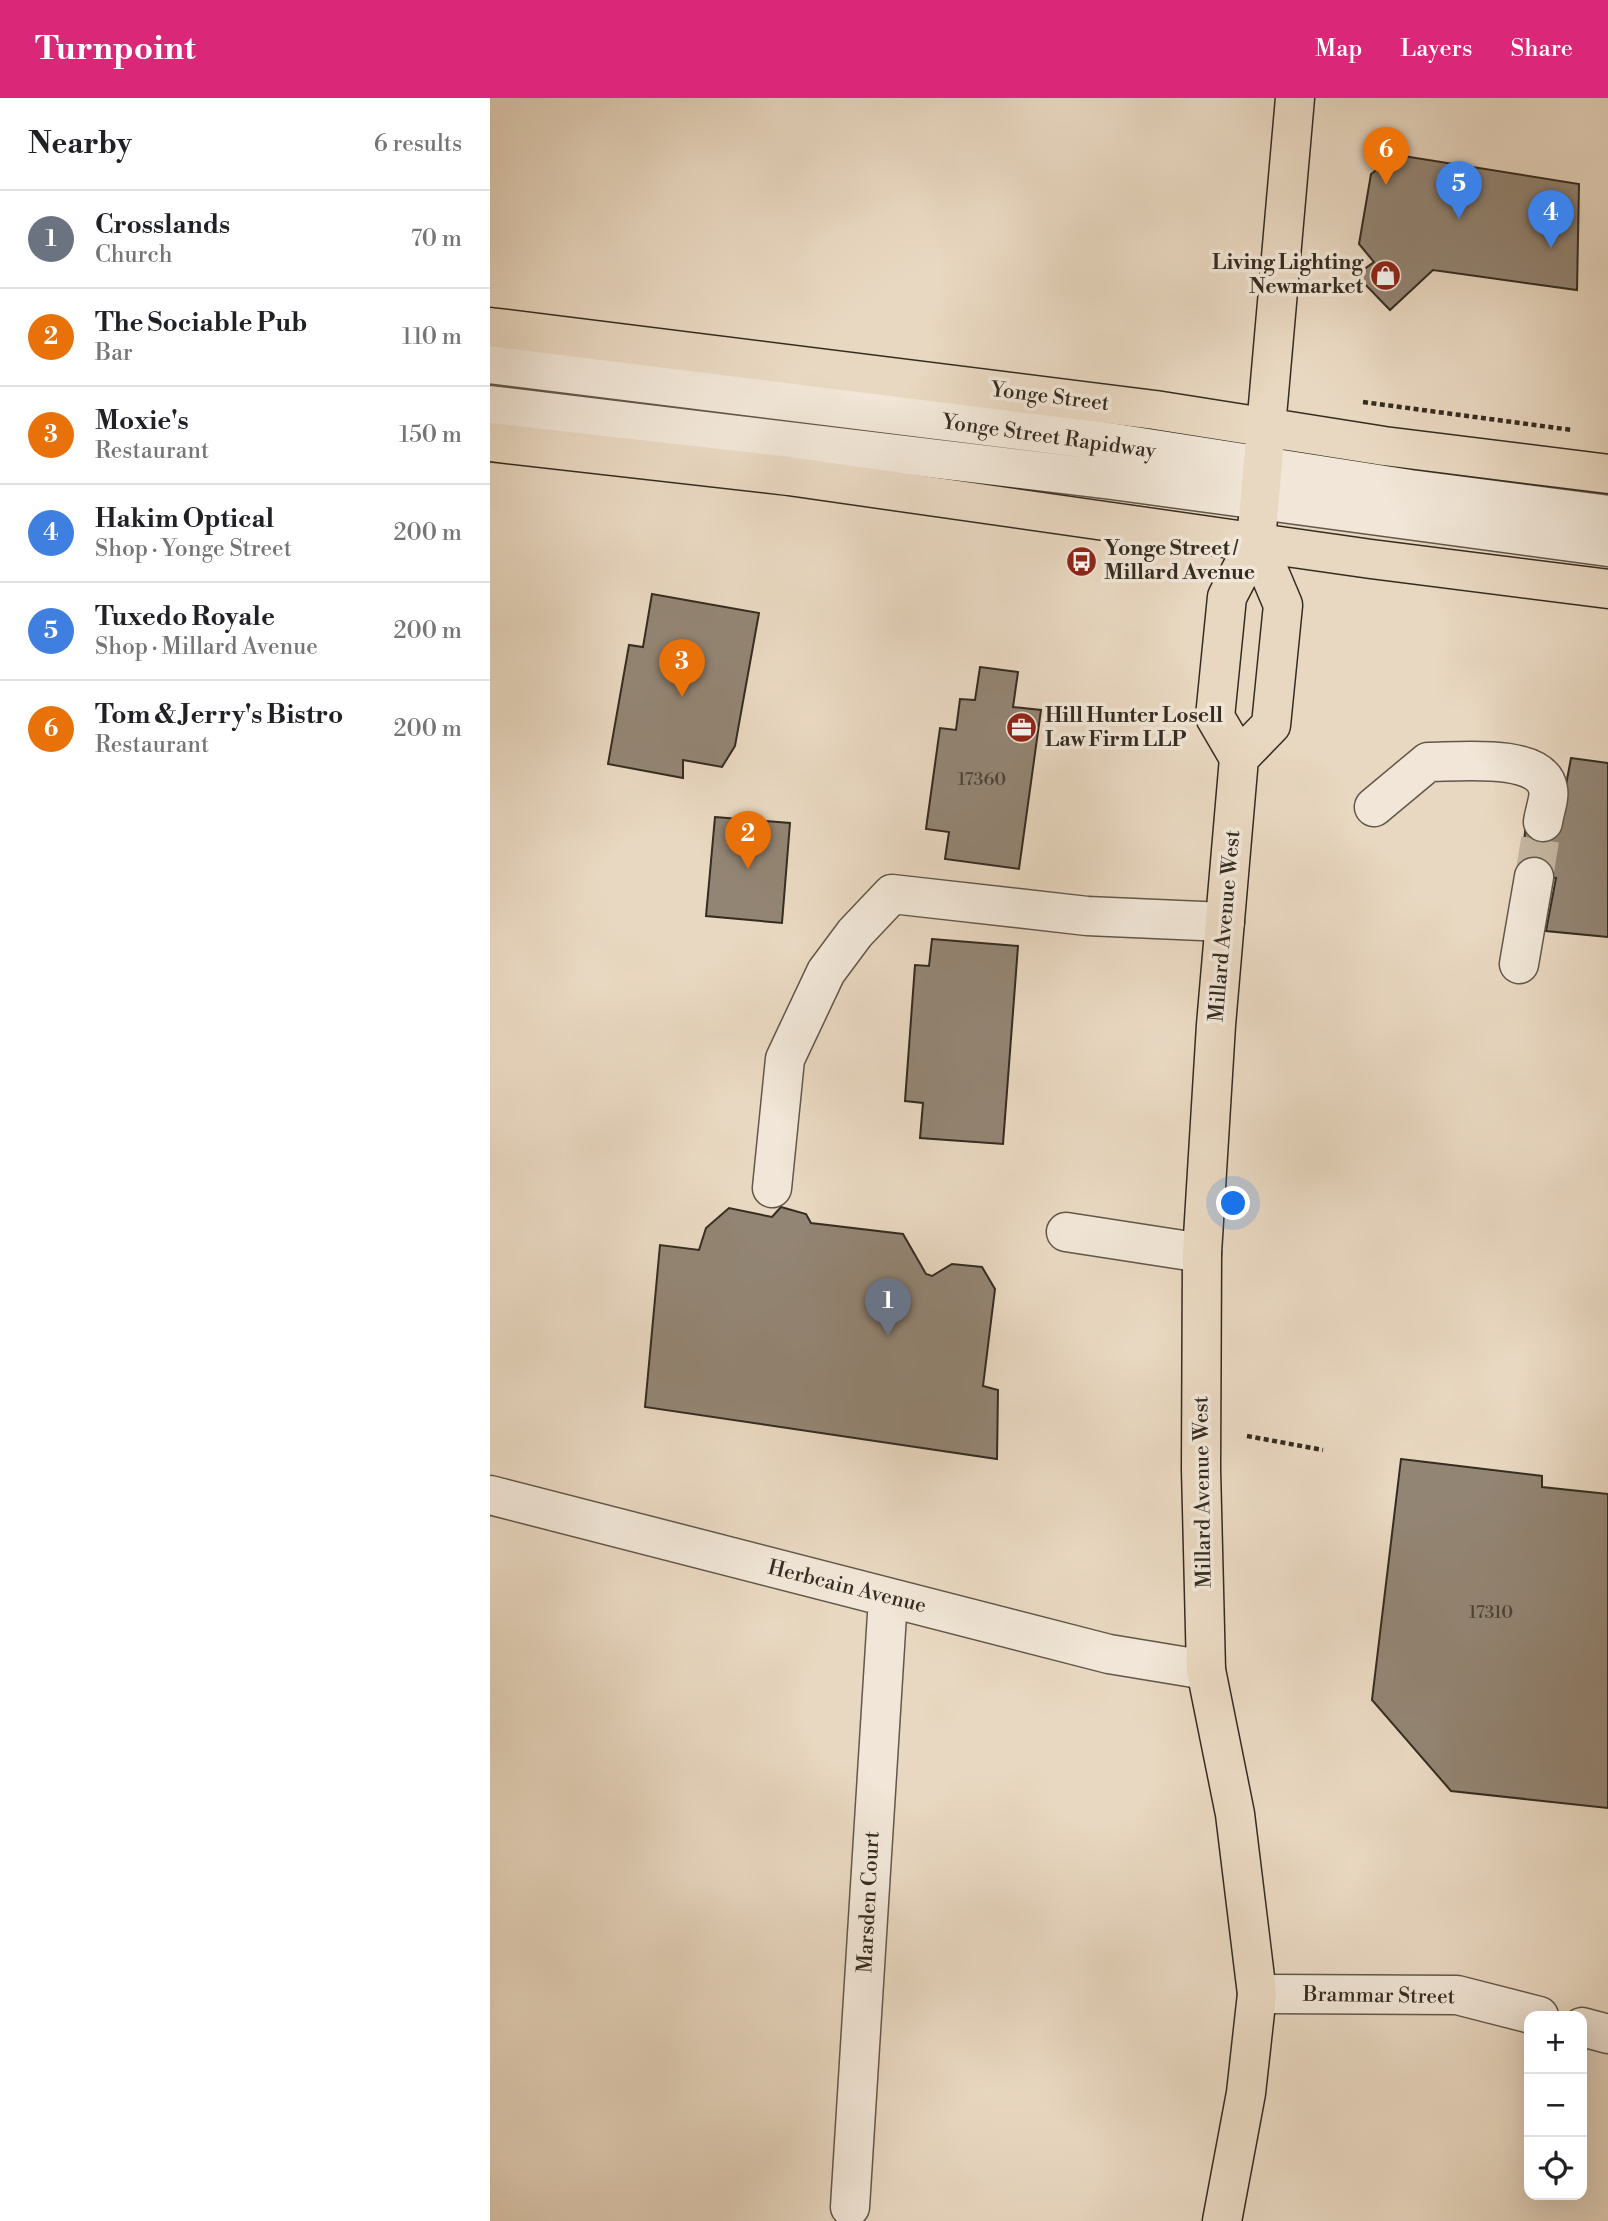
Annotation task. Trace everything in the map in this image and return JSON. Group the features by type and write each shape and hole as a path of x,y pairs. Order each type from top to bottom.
{"main road":[{"path":"1256,541 1283,605 1271,725 1239,758 1214,718 1227,597 1256,541 1295,98"},
{"name":"Yonge Street","path":"490,327 1268,426 1384,446 1608,474"},
{"path":"490,442 789,476 1608,589"},
{"name":"Millard Avenue West","path":"1222,2221 1247,2093 1257,1994 1235,1814 1206,1670 1201,1469 1202,1253 1239,758"}],"street":[{"name":"Yonge Street Rapidway","path":"490,364 801,406 1096,440 1262,483 1608,547"},
{"name":"Yonge Street Rapidway","path":"490,405 1262,483 1608,514"},
{"path":"1374,807 1428,762 1518,762 1542,777 1549,789 1543,822"},
{"path":"1519,964 1534,877"},
{"path":"772,1188 785,1059 826,972 855,933 892,894 1087,916 1225,922"},
{"path":"1066,1232 1202,1253"},
{"name":"Herbcain Avenue","path":"490,1495 1109,1654 1206,1670"},
{"name":"Marsden Court","path":"850,2207 888,1598"},
{"name":"Brammar Street","path":"1257,1994 1457,1995 1524,2012"},
{"path":"1587,2028 1608,2034"}],"path":[{"path":"1413,407 1582,431"},
{"path":"1247,1436 1323,1450"}],"building":[{"path":"1397,155 1579,184 1577,290 1433,270 1390,310 1356,275 1374,262 1359,244 1371,174"},
{"path":"652,594 759,613 735,746 722,767 683,760 683,778 608,764 629,645 643,647"},
{"path":"980,667 1018,672 1013,707 1041,710 1019,869 945,859 949,832 926,829 940,728 956,730 960,699 975,700"},
{"path":"1571,758 1608,763 1608,937 1546,931 1556,878 1521,876 1526,821 1559,823"},
{"path":"715,817 790,823 782,923 706,916"},
{"path":"932,939 1018,946 1003,1144 920,1138 923,1103 905,1101 915,965 929,966"},
{"path":"781,1207 806,1214 811,1223 903,1234 926,1274 932,1276 952,1264 982,1267 995,1289 983,1386 998,1390 997,1459 645,1407 660,1245 699,1250 706,1228 729,1208 772,1217"},
{"path":"1401,1459 1542,1476 1542,1487 1608,1494 1608,1808 1451,1791 1372,1700"}],"tunnel":[{"path":"1534,877 1543,822"}],"place":[{"name":"Tom & Jerry's Bistro","path":"1386,185"},
{"name":"Tuxedo Royale","path":"1459,219"},
{"name":"Hakim Optical","path":"1551,248"},
{"name":"Living Lighting Newmarket","path":"1386,275"},
{"name":"Yonge Street / Millard Avenue","path":"1081,561"},
{"name":"Moxie's","path":"682,697"},
{"name":"Hill Hunter Losell Law Firm LLP","path":"1022,728"},
{"name":"The Sociable Pub","path":"748,869"},
{"name":"Crosslands","path":"888,1336"}]}
